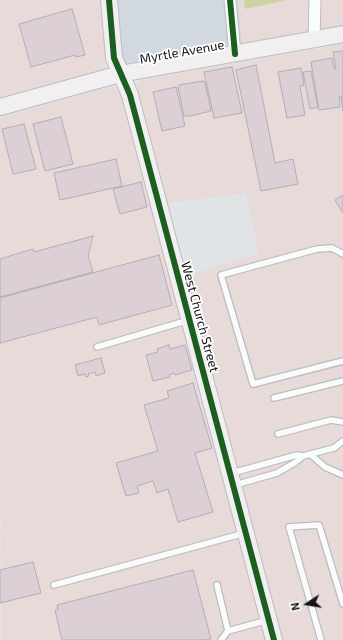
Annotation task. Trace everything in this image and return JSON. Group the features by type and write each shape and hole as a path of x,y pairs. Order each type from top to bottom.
{"street":[{"name":"West Church Street","path":"109,0 114,58 130,95 274,640"},
{"path":"230,0 235,54"},
{"path":"314,39 315,0"},
{"name":"Myrtle Avenue","path":"0,107 120,74 343,34"}],"lane":[{"path":"343,254 332,248 317,249 221,275 252,384 343,361"},
{"path":"97,348 189,320"},
{"path":"274,398 343,381"},
{"path":"278,434 332,420 343,422"},
{"path":"231,480 276,473 304,456 334,448 343,441"},
{"path":"310,454 325,467 343,475"},
{"path":"231,480 297,455 304,456"},
{"path":"321,640 289,527 319,525 343,604"},
{"path":"54,585 245,533"},
{"path":"217,585 228,631"},
{"path":"221,640 228,631 268,620"}],"shaded area":[{"path":"0,0 102,0 106,70 0,98"},
{"path":"117,0 238,0 242,43 123,64 121,61"},
{"path":"238,0 343,0 343,26 242,43"},
{"path":"343,44 343,640 280,640 184,276 259,254 246,193 164,204 135,93 136,87 141,80"},
{"path":"111,87 119,90 122,95 268,640 1,640 0,117"}],"green space":[{"path":"244,0 287,0 245,9"}],"building":[{"path":"72,9 85,55 76,57 75,55 31,67 19,24"},
{"path":"343,51 343,111 341,96 339,97 340,107 319,110 311,62 332,58 334,69 336,69 333,52"},
{"path":"256,65 275,163 293,159 298,184 261,191 236,70"},
{"path":"232,67 242,113 214,118 204,72"},
{"path":"301,68 304,85 300,86 305,115 287,118 278,72"},
{"path":"311,71 318,107 310,109 303,72"},
{"path":"203,81 205,82 211,111 184,116 178,87 180,86 179,85"},
{"path":"176,87 185,126 162,131 153,92"},
{"path":"61,117 73,164 45,171 33,124"},
{"path":"24,124 36,169 13,174 2,129"},
{"path":"116,159 122,186 60,200 54,173"},
{"path":"141,182 147,207 120,214 113,189"},
{"path":"343,195 343,213 335,200"},
{"path":"93,236 88,256 93,272 0,297 0,259 33,249 34,252"},
{"path":"159,255 172,305 99,325 97,317 0,343 0,298"},
{"path":"169,345 170,349 185,345 192,370 175,375 174,373 169,375 170,377 153,381 146,355 158,352 157,349"},
{"path":"101,358 105,373 96,376 95,372 88,374 89,376 86,377 85,374 78,376 75,365"},
{"path":"193,383 212,448 195,453 213,512 178,522 168,489 157,493 153,481 137,486 139,493 126,496 116,463 158,451 144,405 169,398 167,391"},
{"path":"33,562 41,593 0,603 0,570"},
{"path":"193,570 211,639 62,640 55,610 58,610 57,605"}],"cycle path":[{"path":"109,0 114,58 130,95 274,640"},
{"path":"230,0 235,54"}]}
